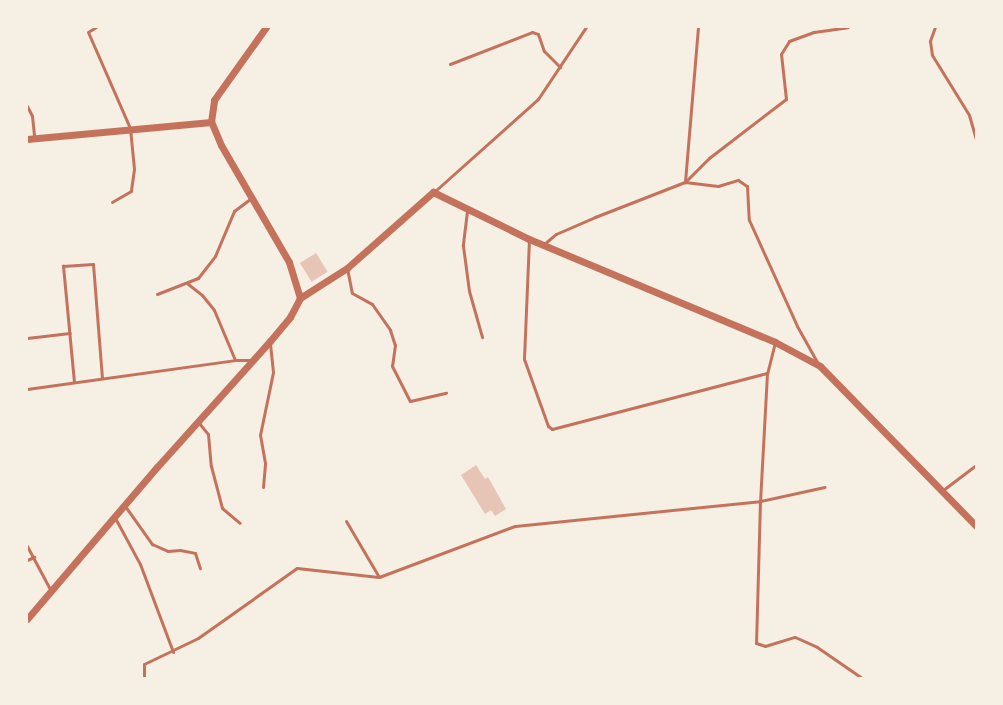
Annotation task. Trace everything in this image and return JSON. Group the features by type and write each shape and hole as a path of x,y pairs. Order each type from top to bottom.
{"street":[{"path":"266,27 214,100 211,122 289,262 300,298"},
{"path":"30,139 211,122"},
{"path":"27,619 114,516 270,341 290,317 300,298 347,268 433,192 467,211 542,245 776,342 820,366 976,526"}],"lane":[{"path":"96,27 88,32 130,128 134,168 131,191 112,202"},
{"path":"433,192 538,99 586,27"},
{"path":"685,182 698,27"},
{"path":"542,245 556,234 585,221 685,182 709,158 786,99 781,54 789,41 814,33 848,27"},
{"path":"935,27 930,41 932,55 969,115 976,140"},
{"path":"450,64 532,32 538,34 544,51 560,67"},
{"path":"27,106 32,116 30,139"},
{"path":"685,182 718,186 738,180 747,186 749,220 797,326 820,366"},
{"path":"157,294 188,284 198,278 215,256 234,212 252,198"},
{"path":"467,211 463,246 469,291 482,337"},
{"path":"529,239 524,358 548,426 552,429 767,373"},
{"path":"74,382 63,266 93,264 102,378"},
{"path":"347,268 352,293 372,304 390,330 395,345 392,366 411,401 446,393"},
{"path":"188,284 202,295 214,310 235,360"},
{"path":"27,339 70,333"},
{"path":"263,487 265,463 260,435 273,372 270,341"},
{"path":"776,342 767,373 756,643 765,646 795,638 817,647 862,678"},
{"path":"27,389 235,360 253,360"},
{"path":"198,421 208,434 211,466 222,508 240,524"},
{"path":"943,490 976,465"},
{"path":"144,678 144,664 198,638 297,568 379,577 515,526 760,501 824,487"},
{"path":"124,505 152,544 168,551 180,550 195,554 200,568"},
{"path":"114,516 140,564 173,652"},
{"path":"346,521 379,577"},
{"path":"27,546 51,591"},
{"path":"27,561 34,557"}],"building":[{"path":"316,253 328,272 312,282 300,263"},
{"path":"476,465 485,479 488,477 506,509 495,516 491,510 485,514 461,475"}]}
